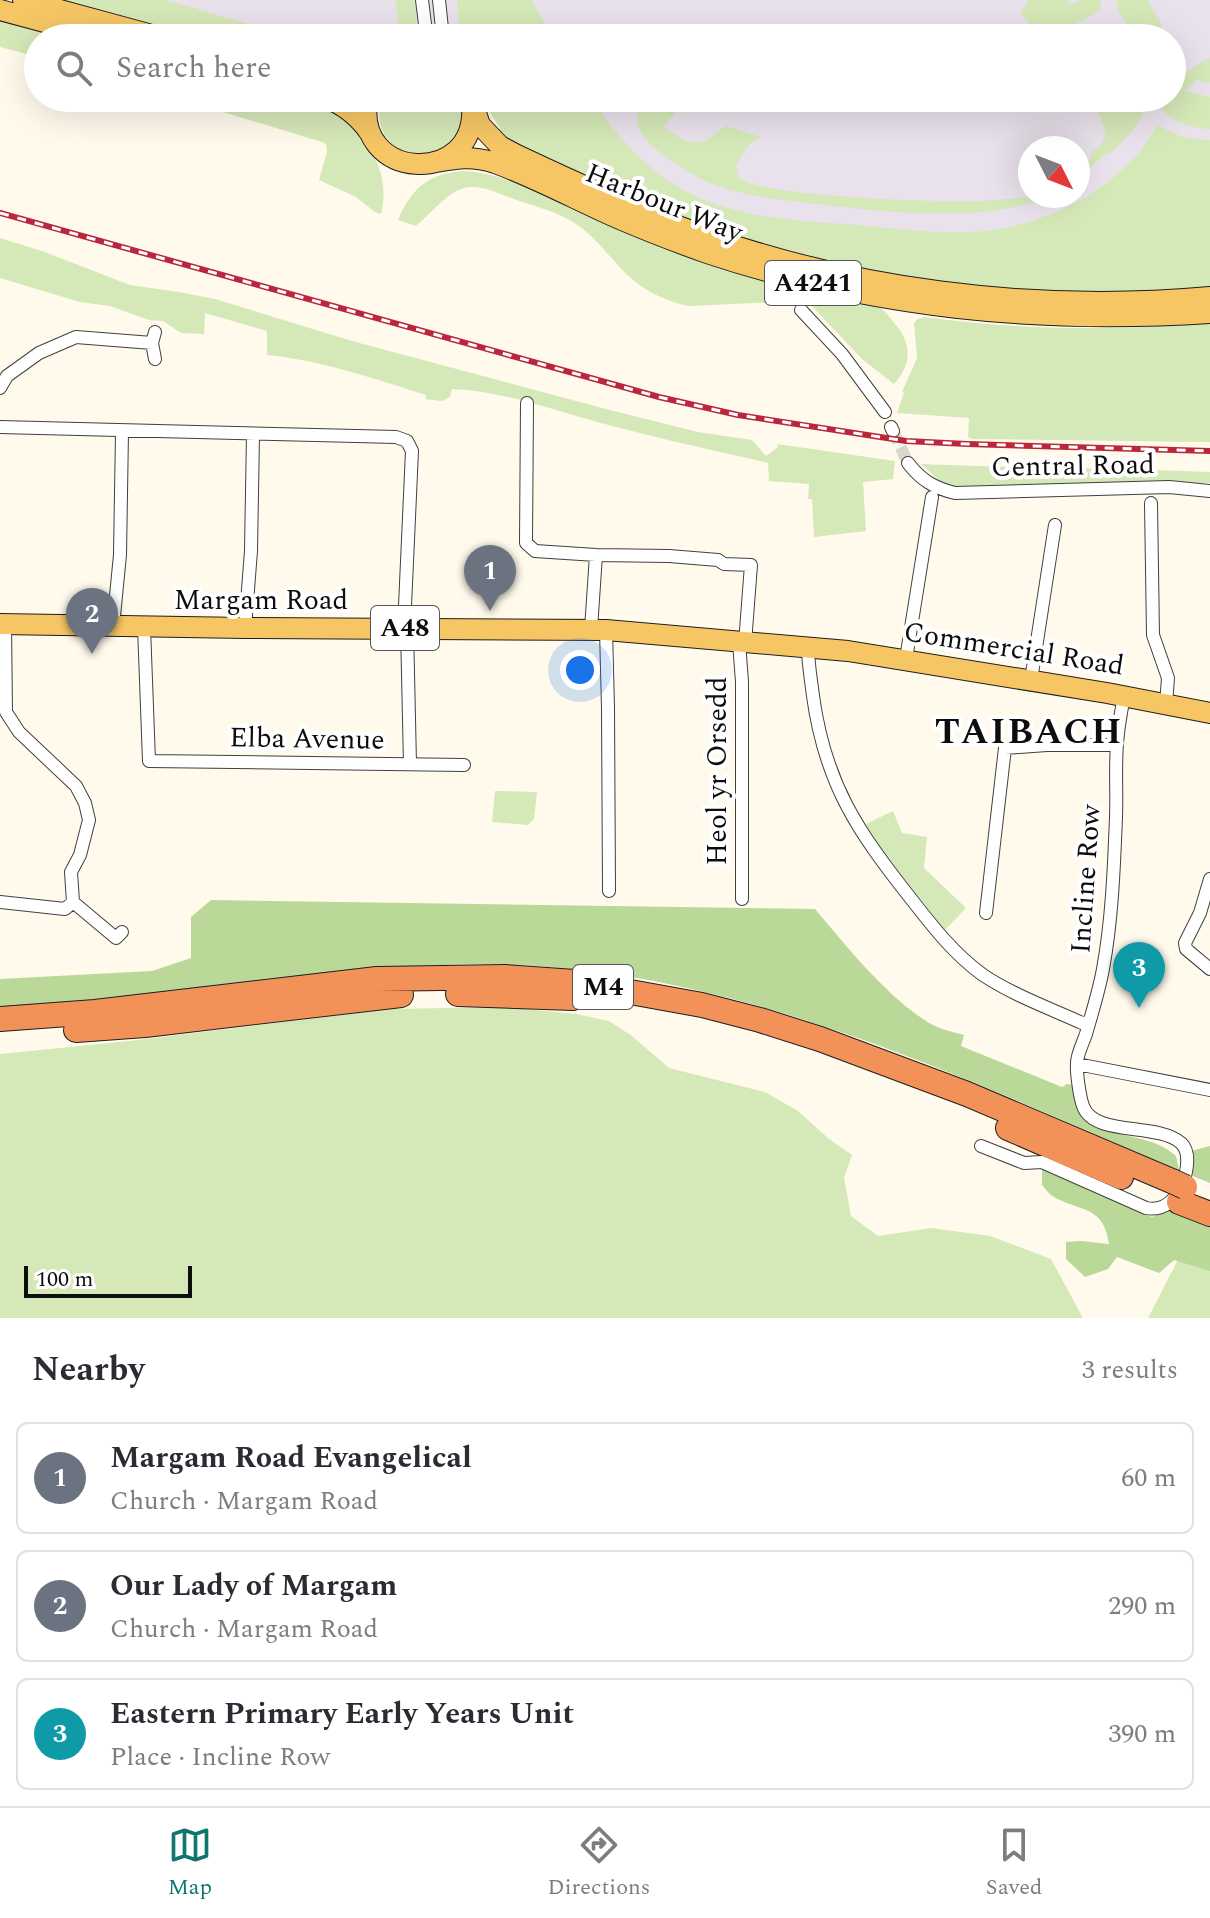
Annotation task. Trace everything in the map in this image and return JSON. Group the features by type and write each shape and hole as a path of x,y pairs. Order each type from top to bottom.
{"highway":[{"name":"M4","path":"0,1019 95,1012 377,979 505,977 575,982 702,1005 820,1039 967,1094 1176,1192 1210,1214"},
{"name":"M4","path":"0,1034 145,1025 390,995 482,994 579,998 699,1019 757,1033 962,1107 1050,1147 1176,1192 1210,1196"}],"main road":[{"path":"23,0 111,24"},
{"path":"0,10 52,24"},
{"name":"A4241","path":"351,112 381,149 398,160 417,165 436,162 452,154 464,140 472,122 472,112"},
{"path":"367,112 370,133"},
{"name":"Harbour Way","path":"476,112 480,125 500,146 517,155 679,227 804,265 909,287 1014,299 1143,302 1210,297"},
{"name":"Harbour Way","path":"436,162 476,158 495,163 623,221 706,253 869,296 917,304 1033,315 1128,317 1210,313"},
{"name":"Margam Road","path":"2,624 598,629 808,647"},
{"name":"Commercial Road","path":"808,647 906,659 1210,713"}],"street":[{"path":"422,0 425,24"},
{"path":"439,0 442,24"},
{"path":"801,310 842,354 885,412"},
{"path":"0,388 7,376 39,353 76,337 154,338 155,359"},
{"path":"527,403 526,543 535,551 596,555 598,629 608,708 609,891"},
{"path":"0,427 396,437 407,441 412,451 406,628 410,764"},
{"path":"113,626 120,555 122,432"},
{"path":"245,628 253,434"},
{"path":"906,659 934,493 908,463"},
{"name":"Central Road","path":"934,493 1169,487 1210,491"},
{"path":"1151,503 1153,635 1168,678 1166,704"},
{"path":"1031,680 1055,525"},
{"name":"Heol yr Orsedd","path":"596,555 669,556 751,565 742,642 742,899"},
{"path":"2,624 6,712 19,732 76,786 85,803 89,820 71,872 73,902 116,938 122,932"},
{"name":"Elba Avenue","path":"144,627 149,761 464,765"},
{"path":"808,647 817,723 828,764 851,814 885,866 929,922 957,953 982,974 1082,1023 1089,1022"},
{"name":"Incline Row","path":"1077,1064 1107,944 1116,816 1117,745 1124,696"},
{"path":"986,913 1005,748 1117,745"},
{"path":"1210,879 1200,913 1185,943 1186,949 1210,969"},
{"path":"0,902 65,909 73,902"},
{"path":"981,1146 1024,1163 1042,1162 1155,1210 1175,1199 1188,1166 1186,1148 1159,1133 1093,1120 1083,1107 1077,1064 1210,1090"}],"shaded area":[{"path":"62,0 1210,0 1210,232 1057,262 708,208 519,112 1186,112 1186,24 150,24"}],"green space":[{"path":"62,0 165,0 249,24 150,24"},
{"path":"395,0 414,0 416,24 399,23"},
{"path":"457,0 531,0 546,24 460,24"},
{"path":"1029,0 1067,0 1072,5 1080,0 1100,0 1101,8 1075,24 1031,24 1021,13"},
{"path":"1116,0 1147,0 1161,24 1127,24"},
{"path":"0,20 24,26 24,53 0,47"},
{"path":"1210,58 1210,83 1196,80 1186,91 1186,73"},
{"path":"1186,91 1210,97 1210,129 1190,126 1165,112 1186,112"},
{"path":"223,112 334,112 353,128 376,160 383,186 381,214 356,197 319,180 327,152 326,144"},
{"path":"379,112 461,114 451,140 426,155 414,155 395,147 382,130"},
{"path":"490,112 601,112 644,162 685,191 723,207 783,219 971,232 1015,226 1065,208 1090,208 1090,194 1117,175 1140,151 1158,125 1183,137 1210,140 1210,287 1139,292 1041,291 962,285 859,268 769,247 685,221 535,157 498,133 500,128"},
{"path":"639,112 676,112 664,127 689,141 705,141 726,126 761,137 751,142 734,167 738,169 738,177 752,184 814,194 894,200 1018,198 1018,206 935,214 769,198 733,190 698,177 648,142 638,122"},
{"path":"1097,112 1143,114 1133,130 1110,154 1107,153 1090,167 1091,154 1106,134"},
{"path":"461,171 481,173 522,185 620,231 723,269 793,290 880,308 905,339 908,354 904,369 894,384 862,359 808,302 690,306 661,297 636,282 572,221 488,190 470,187 458,190 416,226 398,220 409,199 422,185 439,176"},
{"path":"0,238 130,285 215,299 352,341 606,409 698,432 752,440 766,456 778,447 777,444 895,461 893,479 863,482 866,531 814,537 812,499 808,499 809,484 769,481 768,463 642,434 490,393 452,389 450,397 442,401 425,399 426,395 348,371 267,355 267,331 205,313 204,334 181,333 163,321 149,320 110,306 80,302 0,278"},
{"path":"925,317 996,325 1068,328 1210,323 1210,442 972,439 968,437 969,418 897,413 902,392 917,358 914,323"},
{"path":"921,464 1210,472 1210,483 957,487 941,482"},
{"path":"495,791 537,792 534,819 528,825 492,822"},
{"path":"893,811 902,833 927,837 924,868 966,908 945,930 881,849 866,824"},
{"path":"211,900 815,909 868,970 913,1012 933,1025 964,1035 961,1046 1062,1087 1075,1085 1078,1105 1085,1118 1097,1127 1162,1146 1176,1156 1179,1170 1019,1101 857,1038 774,1011 690,989 604,973 517,965 410,966 92,1002 0,1008 0,979 152,971 191,958 191,917"},
{"path":"506,1007 576,1014 609,1021 669,1068 765,1092 798,1111 852,1155 844,1178 851,1216 878,1236 931,1228 990,1236 1051,1259 1083,1318 0,1318 0,1054 390,1009"},
{"path":"1210,1146 1210,1183 1190,1175 1193,1167 1191,1151"},
{"path":"1042,1169 1152,1217 1168,1210 1210,1226 1210,1271 1174,1260 1159,1273 1117,1257 1108,1269 1085,1277 1066,1259 1066,1242 1109,1244 1106,1231 1101,1221 1088,1210 1050,1194 1042,1185"},
{"path":"1183,1250 1210,1266 1210,1318 1148,1318"}],"tunnel":[{"path":"893,431 908,463"}],"railway":[{"path":"0,213 659,397 738,415 906,441 1210,451"}],"place":[{"name":"Margam Road Evangelical","path":"490,611"},
{"name":"Our Lady of Margam","path":"92,654"},
{"name":"Eastern Primary Early Years Unit","path":"1139,1008"}],"district":[{"name":"TAIBACH","path":"1029,732"}]}
